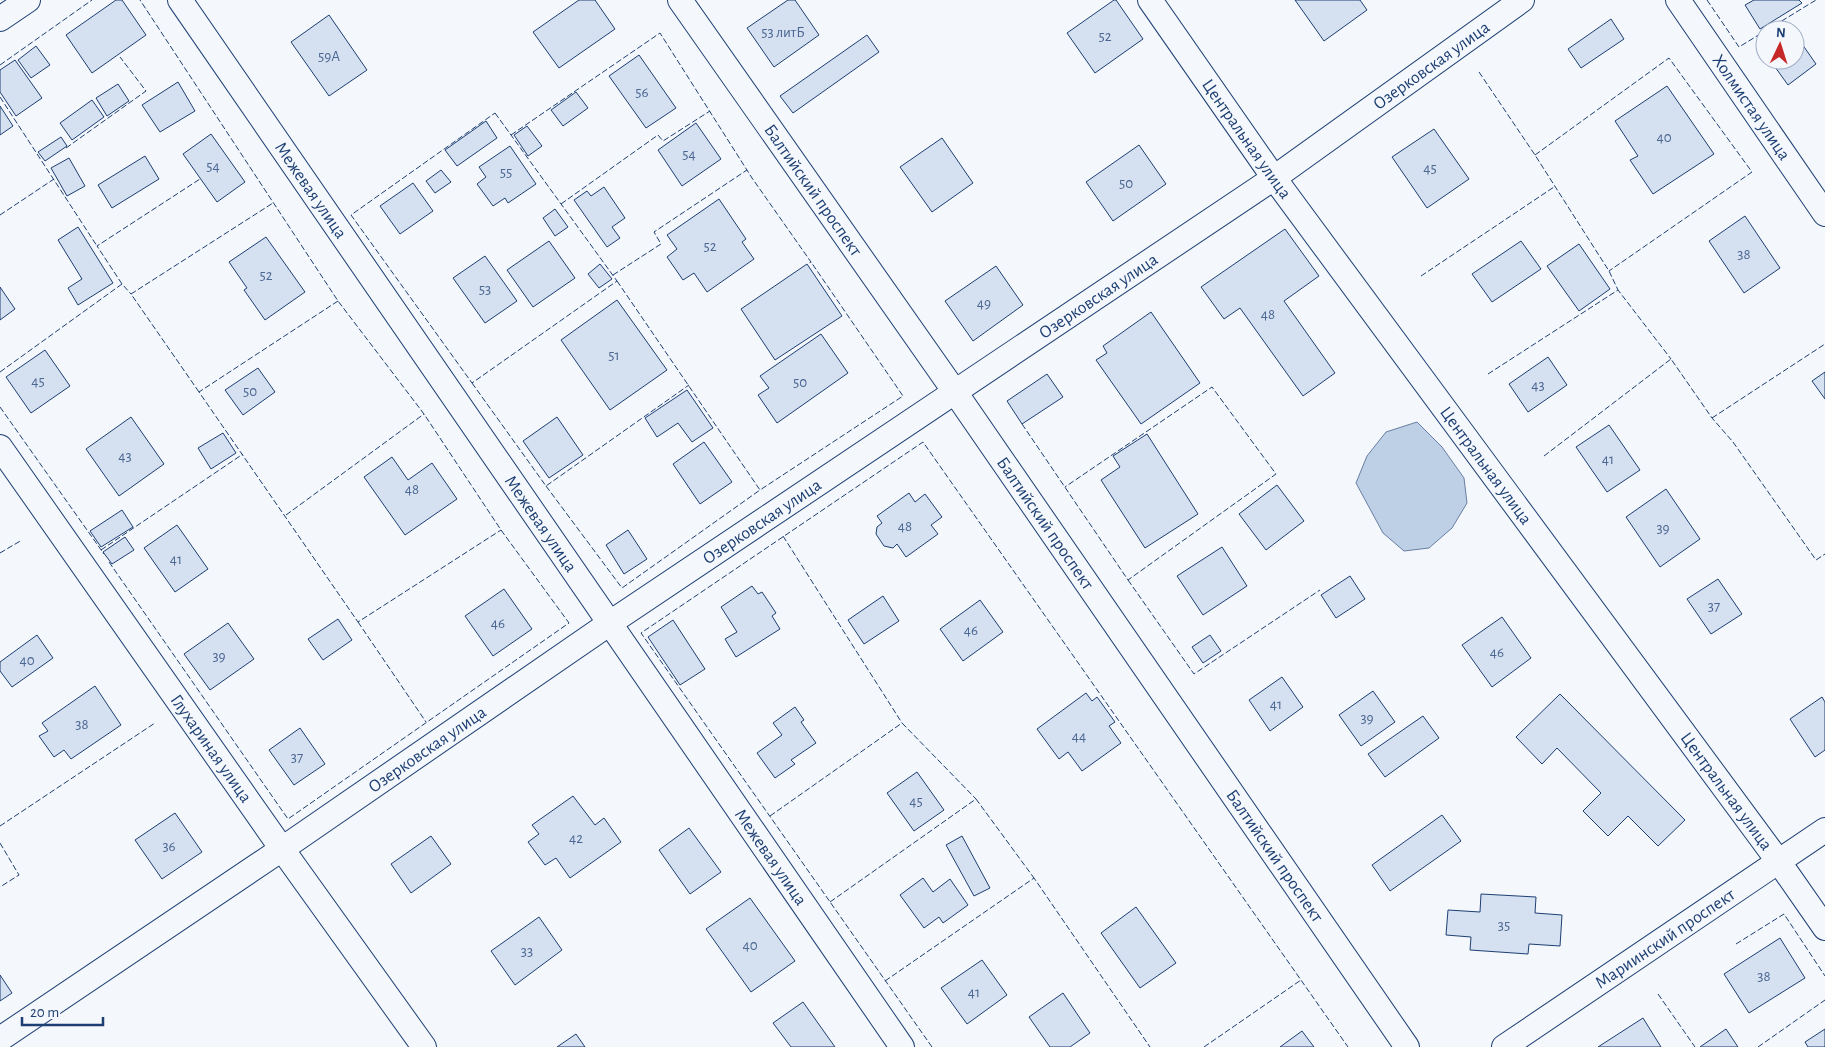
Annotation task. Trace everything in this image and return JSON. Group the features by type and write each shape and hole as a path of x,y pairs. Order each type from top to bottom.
{"street":[{"path":"0,19 28,0"},
{"name":"Межевая улица","path":"180,0 902,1047"},
{"name":"Балтийский проспект","path":"680,0 955,392 1407,1047"},
{"name":"Центральная улица","path":"1150,0 1274,178 1779,862 1825,928"},
{"name":"Озерковская улица","path":"0,1038 282,849 610,623 1274,178 1522,0"},
{"name":"Холмистая улица","path":"1678,0 1825,214"},
{"name":"Глухариная улица","path":"0,448 282,849 424,1047"},
{"name":"Мариинский проспект","path":"1504,1047 1825,830"}],"water":[{"path":"1417,422 1442,447 1464,478 1467,503 1452,528 1429,548 1404,551 1383,533 1356,483 1367,456 1386,432"}],"building":[{"path":"116,0 122,0 146,35 92,73 66,35"},
{"path":"579,0 595,0 615,29 559,68 533,32"},
{"path":"788,0 795,0 819,35 774,67 747,28"},
{"path":"1116,0 1143,39 1095,73 1067,33"},
{"path":"1295,0 1360,0 1367,10 1324,41"},
{"path":"1754,0 1799,0 1802,3 1775,20 1755,21 1745,5"},
{"path":"329,15 367,70 329,96 291,42"},
{"path":"1611,19 1624,39 1581,68 1568,49"},
{"path":"867,35 879,52 793,113 780,96"},
{"path":"36,46 50,65 31,78 18,60"},
{"path":"1805,48 1816,64 1788,85 1777,70 1805,70"},
{"path":"639,55 676,108 646,128 609,76"},
{"path":"15,60 42,98 16,116 0,92 0,70"},
{"path":"178,82 195,111 160,132 142,105"},
{"path":"118,84 129,101 107,116 96,98"},
{"path":"1667,86 1714,154 1653,194 1630,160 1638,156 1615,121"},
{"path":"576,92 588,108 563,126 551,110"},
{"path":"92,100 104,117 72,140 60,123"},
{"path":"0,106 13,126 0,135"},
{"path":"486,121 497,138 457,166 445,150"},
{"path":"696,123 721,159 682,186 658,150"},
{"path":"527,126 542,146 528,156 514,135"},
{"path":"1434,129 1469,179 1427,208 1392,157"},
{"path":"211,134 245,182 217,202 183,154"},
{"path":"61,137 67,146 45,161 38,152"},
{"path":"942,138 973,183 932,212 900,167"},
{"path":"1139,145 1166,184 1113,221 1086,182"},
{"path":"510,146 536,184 508,203 505,198 493,206 477,184 486,177 479,167"},
{"path":"145,156 159,179 112,208 98,185"},
{"path":"69,158 85,186 67,196 51,168"},
{"path":"441,170 451,182 435,193 426,181"},
{"path":"413,183 433,211 400,234 380,206"},
{"path":"604,187 625,218 612,227 620,238 607,247 574,200 587,191 591,196"},
{"path":"719,199 746,239 742,242 754,259 707,292 694,273 683,280 667,257 677,249 667,235"},
{"path":"555,209 568,227 555,236 543,218"},
{"path":"1745,216 1780,268 1744,293 1709,241"},
{"path":"78,227 113,283 78,305 68,288 82,279 58,240"},
{"path":"1285,229 1319,276 1284,301 1335,373 1303,396 1240,308 1224,319 1201,287"},
{"path":"266,237 305,292 265,320 244,290 247,288 229,262"},
{"path":"549,241 575,278 533,307 507,270"},
{"path":"1521,241 1541,269 1492,302 1472,274"},
{"path":"1579,244 1610,289 1579,311 1547,266"},
{"path":"485,256 517,301 485,323 453,278"},
{"path":"600,264 612,279 599,288 588,274"},
{"path":"807,264 842,316 775,360 741,309"},
{"path":"996,266 1023,305 973,341 945,301"},
{"path":"0,287 15,309 0,320"},
{"path":"617,300 667,370 610,410 561,340"},
{"path":"1151,312 1200,383 1141,424 1096,360 1107,353 1103,346"},
{"path":"821,334 848,373 777,423 758,395 769,388 760,376"},
{"path":"45,350 70,386 31,413 6,377"},
{"path":"1548,357 1567,385 1528,412 1509,384"},
{"path":"258,368 275,392 243,415 225,390"},
{"path":"1825,372 1825,399 1812,381"},
{"path":"1047,374 1063,397 1022,424 1007,401"},
{"path":"687,390 713,428 692,442 678,423 657,437 645,418"},
{"path":"131,417 164,464 119,496 86,449"},
{"path":"557,417 583,455 549,478 523,441"},
{"path":"1609,425 1640,470 1607,492 1576,447"},
{"path":"223,433 236,453 211,469 198,448"},
{"path":"1147,434 1198,514 1145,548 1101,480 1120,467 1113,456"},
{"path":"704,442 732,482 700,504 673,464"},
{"path":"392,457 408,480 432,463 457,499 405,535 364,477"},
{"path":"1277,485 1304,521 1266,550 1239,514"},
{"path":"1666,489 1700,539 1660,567 1626,517"},
{"path":"909,493 915,502 925,494 942,517 931,525 938,534 906,557 897,544 893,548 884,546 876,534 877,527 882,523 877,516"},
{"path":"122,510 133,527 101,547 90,531"},
{"path":"177,525 208,569 175,592 144,548"},
{"path":"628,530 647,559 624,574 606,545"},
{"path":"125,537 134,550 112,564 103,552"},
{"path":"1222,547 1247,586 1203,615 1177,576"},
{"path":"1350,576 1365,599 1336,618 1321,595"},
{"path":"1718,579 1742,614 1711,634 1687,599"},
{"path":"752,586 758,594 762,592 776,613 772,616 780,629 736,657 725,639 737,632 721,607"},
{"path":"504,589 532,629 493,656 465,616"},
{"path":"883,596 899,621 864,644 848,620"},
{"path":"980,600 1003,632 963,661 940,629"},
{"path":"1502,617 1531,658 1492,687 1462,645"},
{"path":"338,619 352,640 323,660 308,639"},
{"path":"673,620 705,669 680,685 648,637"},
{"path":"228,623 254,659 210,690 184,654"},
{"path":"37,635 53,658 12,687 0,671 0,662"},
{"path":"1210,635 1221,651 1203,663 1192,647"},
{"path":"1282,677 1303,707 1270,731 1249,700"},
{"path":"95,686 121,725 71,759 64,750 54,757 39,736 48,731 42,723"},
{"path":"1373,691 1395,722 1361,746 1339,715"},
{"path":"1086,693 1092,701 1097,697 1115,722 1109,726 1121,743 1082,771 1068,752 1059,759 1037,729"},
{"path":"1560,694 1685,820 1658,846 1628,816 1608,836 1583,811 1601,793 1557,748 1542,764 1516,737"},
{"path":"1822,697 1825,702 1825,750 1815,757 1790,719"},
{"path":"795,707 804,720 801,722 816,743 791,760 795,764 775,778 757,753 782,735 773,723"},
{"path":"1423,716 1439,738 1385,777 1368,754"},
{"path":"300,728 325,764 294,785 269,750"},
{"path":"917,772 944,810 914,831 887,793"},
{"path":"573,796 595,825 604,818 621,842 570,878 556,858 545,865 528,842 539,834 532,825"},
{"path":"175,813 202,852 162,879 135,840"},
{"path":"1442,815 1461,841 1390,891 1372,865"},
{"path":"689,828 721,872 690,894 659,850"},
{"path":"431,836 451,864 411,893 391,864"},
{"path":"962,836 990,888 974,896 946,845"},
{"path":"923,878 933,892 950,879 968,905 943,923 939,917 924,928 900,895"},
{"path":"1481,894 1536,897 1535,913 1562,915 1560,946 1529,944 1528,954 1470,950 1471,937 1446,935 1448,910 1480,912"},
{"path":"750,898 795,961 751,992 706,929"},
{"path":"1136,907 1176,963 1140,988 1101,933"},
{"path":"539,917 562,950 515,985 491,951"},
{"path":"1780,938 1805,978 1749,1013 1724,974"},
{"path":"982,960 1007,995 967,1024 941,988"},
{"path":"0,975 12,993 0,1001"},
{"path":"1063,993 1090,1033 1070,1047 1050,1047 1029,1017"},
{"path":"803,1002 835,1047 791,1047 773,1023"},
{"path":"1643,1018 1661,1047 1598,1047"},
{"path":"1726,1029 1738,1047 1700,1047"},
{"path":"1825,1029 1825,1047 1808,1047 1805,1042"},
{"path":"1302,1031 1314,1047 1280,1047"},
{"path":"576,1034 585,1047 557,1047"}],"fence":[{"path":"0,65 92,0"},
{"path":"109,562 288,819 569,623 501,530 424,414 338,301 140,0"},
{"path":"1707,0 1739,47 1755,37"},
{"path":"1783,20 1816,0"},
{"path":"511,135 660,33 752,178 811,262 809,263"},
{"path":"66,148 146,91 120,57"},
{"path":"1535,155 1669,58 1752,172 1609,271"},
{"path":"1479,72 1609,271 1618,290"},
{"path":"0,97 97,246"},
{"path":"561,204 658,135 663,141 710,111"},
{"path":"495,113 617,281 472,383 351,215 495,113"},
{"path":"613,275 661,244 654,232 747,170"},
{"path":"0,215 54,179"},
{"path":"122,284 97,246 200,179"},
{"path":"1421,276 1554,187"},
{"path":"199,392 131,294 273,203"},
{"path":"617,281 760,490 903,396 811,262"},
{"path":"0,372 122,284 131,294"},
{"path":"1488,374 1618,290 1671,359"},
{"path":"338,301 199,392 358,622 501,530"},
{"path":"1712,418 1825,344"},
{"path":"1544,456 1671,359 1712,418 1733,442 1816,560 1825,554"},
{"path":"472,383 546,486 689,385"},
{"path":"1022,424 1128,580 1276,474 1212,387 1065,487"},
{"path":"0,407 104,554"},
{"path":"286,515 424,414"},
{"path":"932,1047 641,633 923,442 1348,1047"},
{"path":"101,550 243,454"},
{"path":"546,486 622,588 760,490"},
{"path":"783,536 902,723"},
{"path":"0,553 22,540"},
{"path":"1128,580 1194,674 1320,590"},
{"path":"358,622 426,722"},
{"path":"0,826 155,723"},
{"path":"770,816 902,723 976,799"},
{"path":"830,902 976,799 1034,878"},
{"path":"0,843 19,875 0,887"},
{"path":"885,981 1034,878 1150,1047"},
{"path":"1736,944 1784,914 1825,976"},
{"path":"1204,1047 1301,980"},
{"path":"1658,994 1695,1047"},
{"path":"1758,1047 1825,1000"}]}
